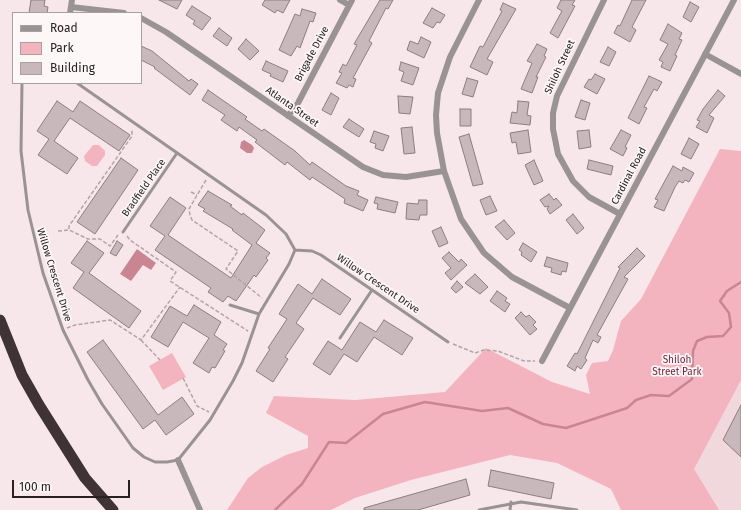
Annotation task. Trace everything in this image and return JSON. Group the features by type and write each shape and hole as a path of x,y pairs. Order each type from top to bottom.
{"highway":[{"path":"0,320 22,375 42,411 85,478 113,510"}],"street":[{"path":"340,0 350,2"},
{"path":"479,0 450,57 438,93 436,116 437,133 444,171 461,220 484,253 512,277 570,308"},
{"name":"Shiloh Street","path":"604,0 557,96 553,113 553,129 560,160 573,181 589,197 620,214"},
{"name":"Cardinal Road","path":"542,361 734,0"},
{"name":"Brigade Drive","path":"288,116 298,103 350,2"},
{"path":"71,7 115,12"},
{"name":"Atlanta Street","path":"142,19 166,32 352,161 375,172 406,177 444,171"},
{"path":"705,54 741,74"},
{"path":"178,460 200,510"}],"lane":[{"name":"Willow Crescent Drive","path":"22,84 21,145 28,210 43,273 63,330 88,380 133,448 144,457 155,462 178,460"},
{"path":"77,84 273,220 286,234 295,250 289,264 266,300 259,314 240,368 213,415 178,460"},
{"name":"Bradfield Place","path":"123,232 177,153"},
{"name":"Willow Crescent Drive","path":"295,250 312,251 321,255 448,342"},
{"path":"340,338 372,290"},
{"path":"230,305 259,314"},
{"path":"479,510 511,502 530,502 577,510"},
{"path":"510,510 511,502"}],"path":[{"path":"69,230 69,226 132,136 132,129 135,124"},
{"path":"210,176 189,209 192,220 238,251 226,269 266,300"},
{"path":"191,192 197,195"},
{"path":"58,231 69,230 88,239 100,239 110,246 118,235 123,232 130,240 176,272 170,281 252,333"},
{"path":"141,340 180,287"},
{"path":"63,330 75,325 110,320 141,340 160,360"},
{"path":"448,342 475,353 484,350 498,351 524,361 542,361"},
{"path":"183,378 197,406 213,415"}],"shaded area":[{"path":"244,140 254,148 252,153 247,153 240,148 241,142"},
{"path":"137,249 156,263 151,270 143,265 131,281 120,274"},
{"path":"741,380 741,510 678,510 652,436"}],"green space":[{"path":"93,145 99,145 105,151 105,155 97,166 92,166 85,161 84,156"},
{"name":"Shiloh Street Park","path":"720,149 741,151 741,380 694,469 719,510 621,510 611,489 557,463 510,455 411,480 355,498 331,510 227,510 248,478 262,467 286,455 308,448 308,436 266,413 274,396 355,400 445,392 486,348 552,382 590,394 586,375 592,363 608,361 613,350 621,321 641,299"},
{"path":"172,353 186,377 163,390 149,366"}],"building":[{"path":"31,0 45,0 44,6 48,7 47,12 29,12"},
{"path":"159,0 182,0 177,9"},
{"path":"265,0 290,0 283,13 277,10 275,13 262,5"},
{"path":"380,0 393,0 388,9 386,8 369,41 372,43 353,78 356,79 353,87 349,85 347,88 336,83 342,73 339,72 343,64 346,66 357,45 354,44"},
{"path":"561,0 575,0 572,5 575,6 558,38 550,33 562,11 557,8"},
{"path":"632,0 646,0 632,27 636,30 630,42 614,33 618,25 620,26"},
{"path":"690,2 699,7 691,22 683,17"},
{"path":"503,3 516,9 487,59 493,62 487,75 470,67 480,46 483,47 502,11 500,10"},
{"path":"192,6 211,18 202,30 193,24 195,21 186,15"},
{"path":"432,8 445,15 440,23 437,22 433,28 423,23"},
{"path":"302,9 316,13 313,22 310,21 300,48 297,46 291,56 279,50 295,14 300,16"},
{"path":"668,24 682,33 679,39 682,40 675,55 677,56 670,71 661,67 663,62 659,60 668,44 660,40"},
{"path":"219,28 232,38 227,46 213,36"},
{"path":"421,37 431,42 424,58 407,50 410,41 418,44"},
{"path":"246,39 259,51 250,60 238,49"},
{"path":"537,44 547,49 544,56 546,57 536,77 538,77 532,93 521,89 532,63 527,61"},
{"path":"142,46 152,51 189,81 191,79 198,84 190,95 154,68 155,67 142,60"},
{"path":"608,47 616,52 609,66 600,62"},
{"path":"266,61 288,71 283,82 270,76 271,74 262,70"},
{"path":"401,62 419,68 413,85 401,81 404,72 399,70"},
{"path":"595,74 605,79 597,94 584,87 589,79 591,80"},
{"path":"649,76 662,82 657,91 654,89 644,107 647,108 639,124 628,118"},
{"path":"467,78 478,81 473,97 462,94"},
{"path":"208,90 247,117 245,119 262,131 264,129 295,151 310,165 312,162 346,186 359,191 357,195 368,200 363,211 344,203 345,199 312,177 310,180 287,162 285,165 255,142 257,140 239,127 237,131 221,120 225,115 202,100"},
{"path":"718,90 725,96 709,115 714,118 707,133 696,127 700,121 697,120 703,109"},
{"path":"331,93 339,98 331,115 322,110"},
{"path":"398,96 413,97 410,114 399,113"},
{"path":"581,100 590,103 585,120 575,117"},
{"path":"57,101 73,112 80,101 130,135 119,151 70,118 54,141 78,158 67,174 38,155 49,139 37,131"},
{"path":"518,101 529,102 527,115 531,116 530,125 510,123 512,112 517,113"},
{"path":"460,109 471,109 471,126 460,126"},
{"path":"349,119 364,129 359,137 343,127"},
{"path":"412,127 415,153 404,154 401,128"},
{"path":"528,130 531,152 518,154 516,142 512,143 510,133"},
{"path":"589,130 591,147 579,149 577,131"},
{"path":"621,130 631,135 625,147 627,148 623,156 610,149"},
{"path":"374,131 389,136 383,151 375,148 376,144 370,142"},
{"path":"469,134 483,184 473,186 459,137"},
{"path":"689,138 699,144 691,159 681,154"},
{"path":"121,158 138,170 95,234 77,222"},
{"path":"534,160 543,181 534,185 525,165"},
{"path":"589,160 613,166 611,175 587,169"},
{"path":"673,166 682,171 683,167 694,173 689,182 685,180 683,183 679,181 664,211 654,207 658,200 655,199"},
{"path":"208,191 232,205 230,206 242,215 243,213 265,230 256,243 270,253 266,258 268,260 256,277 254,275 236,301 228,296 223,302 208,292 211,288 155,250 165,236 150,226 170,197 186,208 168,235 231,278 252,245 232,230 233,229 203,211 205,209 198,205"},
{"path":"549,194 554,200 556,198 562,205 550,214 547,209 549,206 545,207 540,200"},
{"path":"490,196 497,211 486,215 480,200"},
{"path":"376,197 398,202 395,213 377,209 378,204 374,203"},
{"path":"419,200 427,200 427,215 420,215 419,220 406,219 407,203 418,204"},
{"path":"573,214 584,228 577,234 566,220"},
{"path":"504,220 515,233 507,240 495,227"},
{"path":"441,227 448,243 439,247 432,231"},
{"path":"87,241 104,253 89,273 141,311 129,328 73,288 84,272 71,263"},
{"path":"117,241 123,245 116,256 110,253"},
{"path":"523,243 537,252 531,262 521,255 522,252 519,250"},
{"path":"637,248 645,256 624,277 628,279 597,335 601,337 598,343 593,340 585,358 587,360 581,369 577,366 575,371 567,366 575,353 577,354 620,268 618,267"},
{"path":"449,252 459,262 461,259 467,265 451,280 445,273 451,268 442,258"},
{"path":"547,257 568,263 566,272 562,271 561,275 551,272 552,268 544,266"},
{"path":"475,274 488,287 480,294 465,283"},
{"path":"322,279 351,299 340,315 313,298 296,323 304,329 285,357 288,359 273,382 256,371 270,349 268,348 287,319 279,314 298,284 312,294"},
{"path":"457,281 463,287 456,293 451,288"},
{"path":"497,291 507,298 505,301 510,304 505,312 490,301"},
{"path":"194,305 221,322 214,335 227,344 223,350 225,351 215,368 212,367 209,373 193,363 209,338 183,322 168,347 151,337 170,306 187,316"},
{"path":"521,312 526,317 529,315 536,322 533,325 537,329 530,335 515,318"},
{"path":"384,320 413,338 402,355 374,337 357,362 344,354 330,375 313,364 328,341 342,350 360,322 376,332"},
{"path":"103,340 158,415 182,397 194,414 166,435 155,420 143,429 87,352"},
{"path":"741,405 741,457 723,440"},
{"path":"491,470 554,483 551,499 488,486"},
{"path":"466,479 470,495 418,510 364,510 364,508"}],"waterway":[{"path":"275,510 302,484 329,442 346,443 383,414 425,402 482,411 508,408 543,424 566,428 627,408 636,400 651,395 669,396 692,379 693,351 697,341 707,337 723,336 731,327 729,313 720,301 727,291 741,282"}]}
